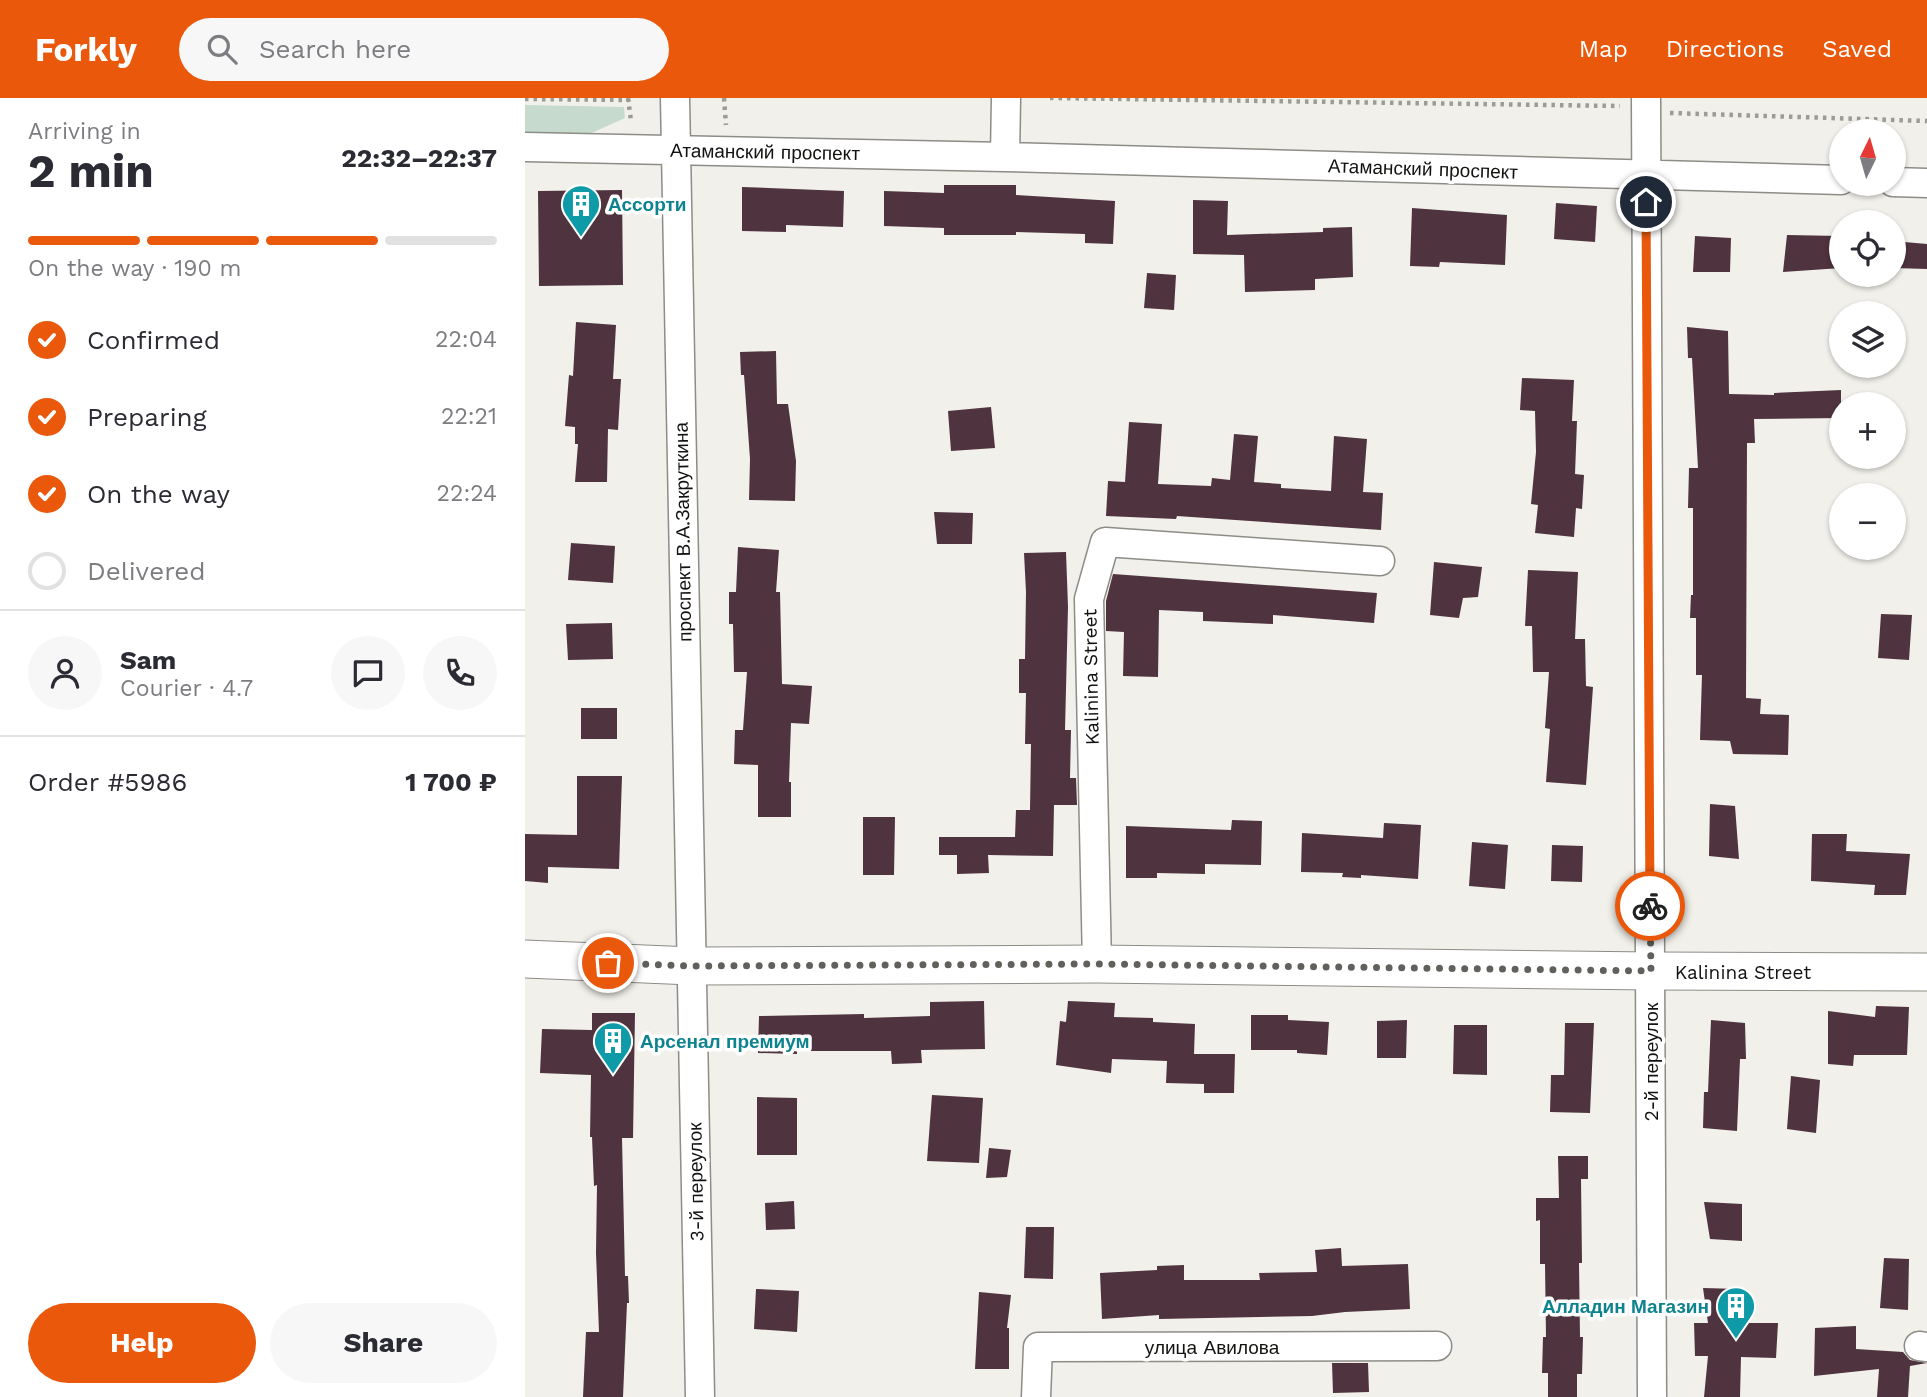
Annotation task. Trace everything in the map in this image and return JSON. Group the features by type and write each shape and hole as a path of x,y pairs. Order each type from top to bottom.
{"main road":[{"name":"Kalinina Street","path":"525,959 692,966 1097,964 1927,972"}],"street":[{"name":"проспект В.А.Закруткина","path":"675,98 692,966"},
{"path":"1005,157 1006,98"},
{"name":"2-й переулок","path":"1646,104 1652,1397"},
{"name":"Атаманский проспект","path":"525,147 1829,180"},
{"path":"1906,182 1927,183"},
{"name":"Kalinina Street","path":"1097,964 1090,599 1105,541 1380,561"},
{"name":"3-й переулок","path":"692,966 700,1397"},
{"name":"улица Авилова","path":"1036,1397 1038,1347 1437,1346"}],"path":[{"path":"724,98 726,126"},
{"path":"1051,98 1621,106 1646,104 1672,113 1927,121"},
{"path":"525,99 630,99 631,121"}],"green space":[{"path":"525,105 624,107 625,118 587,135 525,134"}],"building":[{"path":"944,185 1016,185 1016,195 1115,201 1113,244 1085,243 1085,234 1016,232 1016,235 944,235 944,228 884,226 884,191 944,193"},
{"path":"742,187 844,191 843,227 786,225 786,232 742,231"},
{"name":"Ассорти","path":"622,190 623,285 539,286 538,191"},
{"path":"1193,200 1228,201 1227,235 1323,232 1323,228 1352,227 1353,277 1315,279 1315,290 1245,292 1244,255 1193,254"},
{"path":"1556,203 1597,206 1595,242 1554,239"},
{"path":"1412,208 1507,215 1505,265 1440,262 1439,267 1410,266"},
{"path":"1787,235 1829,236 1829,269 1783,272"},
{"path":"1695,236 1731,238 1730,272 1693,272"},
{"path":"1906,242 1927,244 1927,269 1906,268"},
{"path":"1147,273 1176,275 1174,310 1144,308"},
{"path":"576,322 616,325 613,379 621,379 618,430 608,429 607,482 575,482 578,444 575,444 575,427 565,426 569,375 573,376"},
{"path":"1687,327 1728,331 1729,394 1774,395 1841,390 1829,392 1829,418 1754,419 1755,443 1747,443 1746,698 1761,699 1760,714 1789,715 1788,755 1733,754 1730,741 1700,740 1702,675 1696,675 1696,618 1690,618 1693,595 1693,508 1688,508 1689,468 1698,468 1692,358 1688,358"},
{"path":"776,351 777,404 788,404 796,461 795,501 749,500 750,459 740,352"},
{"path":"1522,378 1574,380 1572,421 1577,421 1575,474 1584,475 1582,509 1576,508 1574,537 1535,533 1538,505 1531,504 1536,452 1535,411 1520,410"},
{"path":"991,407 995,448 951,451 948,411"},
{"path":"1129,422 1162,424 1158,484 1211,486 1212,478 1230,480 1234,434 1258,436 1254,482 1281,484 1281,488 1331,491 1334,436 1367,439 1363,492 1383,493 1381,530 1177,516 1176,519 1106,516 1108,481 1125,482"},
{"path":"934,512 973,513 972,544 937,544"},
{"path":"571,543 615,546 613,583 568,580"},
{"path":"738,547 779,550 776,592 780,592 782,684 812,686 809,724 791,723 791,817 758,817 758,765 734,764 735,730 743,730 747,672 734,672 733,624 729,624 729,592 736,592"},
{"path":"1066,552 1068,607 1065,730 1071,730 1070,778 1076,778 1077,805 1054,805 1053,856 988,855 989,873 957,874 957,855 939,855 939,837 1015,837 1016,810 1030,810 1031,744 1025,744 1026,693 1019,693 1019,659 1025,659 1024,553"},
{"path":"1434,562 1482,567 1478,597 1463,598 1459,618 1430,615"},
{"path":"1528,570 1578,572 1575,639 1585,639 1586,686 1593,687 1586,785 1546,782 1550,729 1545,728 1549,672 1533,672 1532,626 1525,626"},
{"path":"1113,574 1377,593 1374,623 1273,615 1273,624 1203,621 1203,612 1159,610 1158,677 1123,676 1124,632 1106,631 1106,601"},
{"path":"1881,614 1912,615 1909,660 1878,658"},
{"path":"612,623 613,659 568,660 566,624"},
{"path":"581,708 617,708 617,739 581,739"},
{"path":"577,776 622,776 619,869 548,867 548,883 525,881 525,834 577,835"},
{"path":"1710,804 1735,806 1739,859 1709,856"},
{"path":"863,817 895,817 894,875 863,875"},
{"path":"1232,820 1262,821 1261,865 1205,864 1205,874 1157,873 1157,878 1126,878 1126,826 1231,830"},
{"path":"1384,823 1421,825 1418,879 1361,875 1361,878 1342,877 1343,873 1301,872 1302,833 1383,838"},
{"path":"1812,834 1847,834 1846,851 1910,854 1906,895 1874,895 1875,885 1811,881"},
{"path":"1472,842 1508,845 1505,889 1469,886"},
{"path":"1552,845 1583,846 1582,882 1551,881"},
{"path":"984,1001 985,1049 921,1050 922,1063 892,1064 891,1051 758,1053 759,1016 930,1016 930,1002"},
{"path":"1068,1001 1115,1003 1114,1017 1153,1018 1153,1022 1195,1024 1194,1054 1235,1054 1234,1093 1204,1093 1204,1084 1166,1083 1167,1061 1112,1059 1111,1073 1056,1065 1060,1021 1066,1022"},
{"path":"1876,1006 1909,1007 1907,1055 1854,1055 1853,1066 1828,1064 1828,1011 1875,1017"},
{"path":"592,1013 635,1013 633,1138 622,1138 625,1276 628,1276 629,1303 623,1397 583,1397 586,1332 599,1332 597,1185 594,1186 590,1137 591,1075 540,1073 542,1029 592,1030"},
{"path":"1251,1015 1288,1015 1288,1020 1329,1022 1327,1055 1297,1053 1297,1050 1251,1050"},
{"path":"1407,1020 1406,1058 1377,1058 1377,1021"},
{"path":"1711,1020 1745,1023 1746,1059 1740,1059 1737,1131 1703,1128 1704,1092 1708,1092"},
{"path":"1565,1023 1594,1023 1590,1113 1550,1112 1551,1075 1564,1075"},
{"path":"1454,1025 1487,1025 1487,1075 1453,1074"},
{"path":"1791,1076 1820,1080 1816,1133 1787,1129"},
{"path":"932,1095 983,1098 979,1163 927,1161"},
{"path":"757,1097 797,1098 797,1155 757,1155"},
{"path":"989,1148 1011,1150 1007,1177 986,1178"},
{"path":"1558,1156 1588,1156 1588,1179 1581,1179 1582,1263 1579,1263 1580,1337 1583,1337 1582,1374 1577,1374 1577,1397 1548,1397 1548,1373 1542,1373 1543,1337 1546,1337 1545,1264 1540,1264 1540,1220 1536,1221 1536,1198 1559,1198"},
{"path":"794,1201 795,1229 766,1230 765,1203"},
{"path":"1704,1202 1742,1204 1742,1241 1710,1239"},
{"path":"1026,1227 1054,1227 1053,1279 1024,1278"},
{"path":"1341,1248 1342,1266 1408,1264 1410,1309 1312,1316 1159,1319 1159,1315 1102,1319 1100,1273 1157,1270 1157,1266 1184,1265 1184,1280 1260,1280 1259,1273 1317,1272 1315,1250"},
{"path":"1884,1258 1909,1259 1908,1310 1880,1308"},
{"path":"1703,1288 1739,1289 1737,1323 1778,1323 1776,1358 1741,1357 1740,1397 1704,1397 1708,1356 1695,1356 1694,1323 1708,1323"},
{"path":"756,1289 799,1291 797,1332 754,1329"},
{"path":"979,1292 1011,1295 1007,1328 1009,1369 975,1369"},
{"path":"1856,1326 1856,1349 1903,1352 1910,1360 1927,1363 1910,1366 1908,1397 1877,1397 1879,1369 1814,1376 1815,1328"},
{"path":"1332,1363 1368,1363 1369,1392 1333,1393"}],"way so far":[{"path":"608,963 692,966 1097,964 1651,971 1650,906"}],"place":[{"name":"Ассорти","path":"581,238"},
{"name":"Арсенал премиум","path":"613,1075"},
{"name":"Алладин Магазин","path":"1736,1340"}],"route":[{"path":"1646,202 1650,906"}]}
